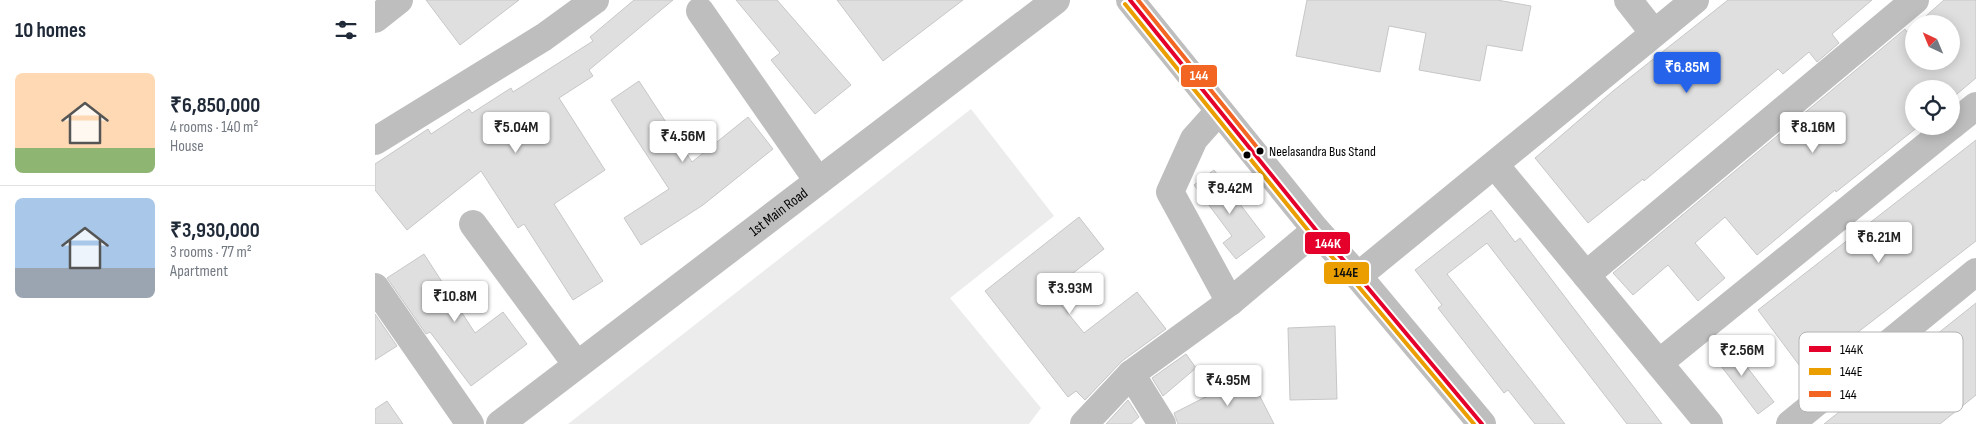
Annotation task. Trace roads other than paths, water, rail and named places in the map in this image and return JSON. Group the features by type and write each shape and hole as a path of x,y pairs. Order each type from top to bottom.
{"street":[{"path":"375,18 399,0"},
{"path":"375,141 544,37 595,0"},
{"name":"1st Main Road","path":"500,424 1056,0"},
{"path":"1130,0 1316,230 1358,276 1482,424"},
{"path":"1628,0 1654,33"},
{"path":"1358,276 1695,0"},
{"path":"1586,275 1915,0"},
{"path":"700,11 818,181"},
{"path":"1960,119 1976,106"},
{"path":"1219,112 1193,139 1170,192 1230,302"},
{"path":"1659,363 1940,135"},
{"path":"1495,165 1709,424"},
{"path":"473,224 577,365"},
{"path":"1084,424 1131,374 1230,302 1316,230"},
{"path":"1902,332 1976,272"},
{"path":"375,287 470,424"},
{"path":"1131,374 1161,424"},
{"path":"1789,424 1804,412"}],"place":[{"name":"Neelasandra Bus Stand","path":"1260,151"}]}
